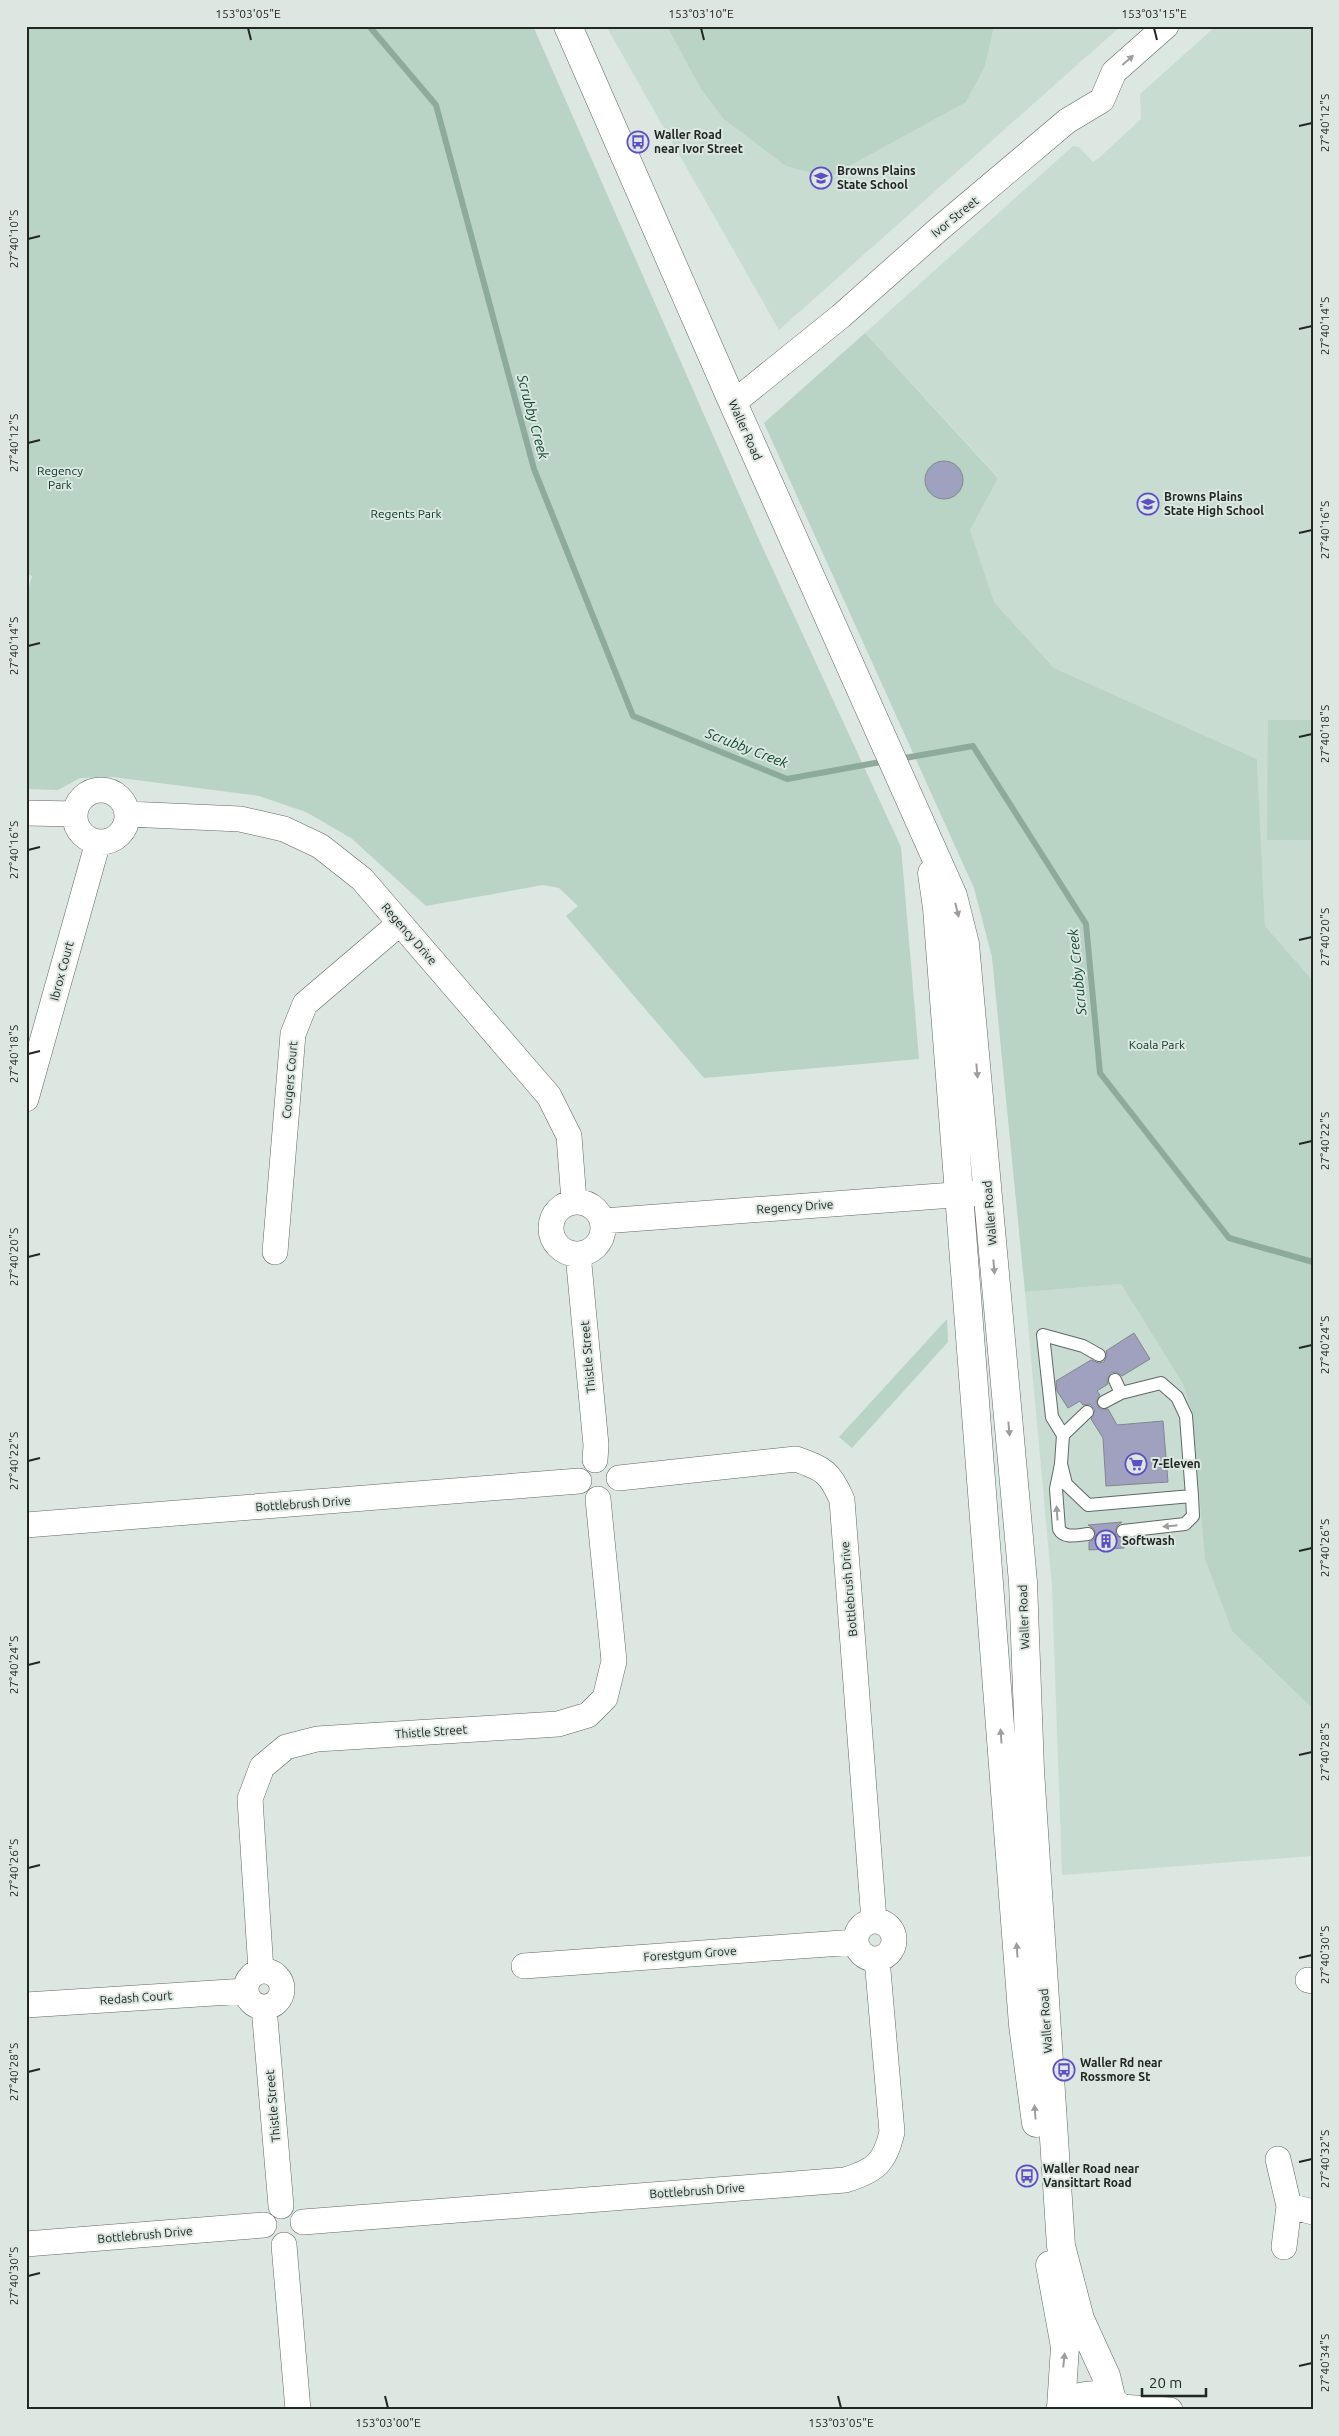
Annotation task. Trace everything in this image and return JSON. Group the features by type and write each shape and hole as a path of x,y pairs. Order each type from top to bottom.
{"street":[{"name":"Waller Road","path":"568,26 733,403 848,656 953,896 965,944 1023,1582 1016,1771 1023,2025 1033,2100 1048,2255 1065,2347 1061,2409"},
{"name":"Ivor Street","path":"733,403 842,316 940,228 1067,121 1102,100 1114,72 1166,26"},
{"path":"98,790 106,790 121,799 127,814 124,829 119,835 113,839 98,842 90,840 78,829 75,814 82,798 98,790"},
{"path":"26,813 75,814"},
{"name":"Regency Drive","path":"127,814 240,819 284,829 320,846 362,879 549,1096 569,1136 574,1201"},
{"name":"Waller Road","path":"925,832 937,908 982,1480 1016,1771 1061,2246 1080,2319 1118,2406"},
{"name":"Ibrox Court","path":"26,1099 98,842"},
{"name":"Cougers Court","path":"275,1252 293,1034 305,1004 400,924"},
{"name":"Regency Drive","path":"603,1222 988,1193"},
{"path":"574,1201 584,1202 593,1206 603,1222 604,1233 599,1244 590,1251 578,1254 568,1252 560,1247 554,1239 551,1230 552,1220 557,1211 565,1204 574,1201"},
{"name":"Thistle Street","path":"578,1254 596,1445 595,1460"},
{"name":"Bottlebrush Drive","path":"619,1478 796,1459 821,1468 833,1479 842,1500 874,1921"},
{"path":"595,1460 604,1460 611,1463 619,1478 618,1486 614,1493 598,1500 585,1494 579,1481 583,1467 595,1460"},
{"path":"982,1480 1014,1477"},
{"name":"Bottlebrush Drive","path":"26,1525 579,1481"},
{"name":"Thistle Street","path":"261,1971 250,1799 262,1768 286,1747 317,1739 558,1724 588,1715 605,1698 614,1661 598,1500"},
{"path":"874,1921 886,1925 894,1935 892,1948 889,1953 878,1959 866,1957 857,1948 856,1942 858,1930 863,1925 874,1921"},
{"name":"Forestgum Grove","path":"524,1966 856,1942"},
{"name":"Bottlebrush Drive","path":"303,2222 845,2180 864,2174 877,2166 888,2150 892,2132 878,1959"},
{"path":"261,1971 276,1974 283,1987 278,2001 271,2006 255,1999 250,1978 261,1971"},
{"name":"Thistle Street","path":"255,1999 281,2206"},
{"name":"Redash Court","path":"26,2005 255,1999"},
{"path":"1278,2159 1289,2206 1284,2247"},
{"path":"281,2206 293,2208 298,2212 303,2222 301,2235 291,2243 284,2245 273,2241 265,2232 264,2225 267,2215 281,2206"},
{"path":"1289,2206 1313,2212"},
{"name":"Bottlebrush Drive","path":"26,2244 264,2225"},
{"path":"284,2245 298,2410"},
{"name":"Waller Road","path":"1061,2409 1076,2398 1085,2395 1104,2397 1118,2406"},
{"path":"1118,2406 1170,2410"}],"lane":[{"path":"1064,1435 1052,1417 1043,1335 1083,1346 1099,1355"},
{"path":"1115,1380 1121,1393"},
{"path":"1104,1402 1121,1393 1161,1383 1177,1397 1186,1416 1193,1516 1185,1524 1123,1531"},
{"path":"1087,1412 1064,1435 1056,1489 1059,1529 1061,1533 1066,1536 1088,1534"},
{"path":"1061,1464 1066,1484 1088,1505 1192,1496"}],"shaded area":[{"name":"Browns Plains State School","path":"606,26 1121,26 779,330"},
{"name":"Browns Plains State High School","path":"1216,26 1313,26 1313,981 1265,926 1257,759 1054,668 994,602 970,530 998,477 865,333 1073,146 1079,147 1093,162 1100,157 1141,119 1140,94"},
{"path":"1121,1284 1183,1384 1192,1412 1205,1559 1232,1631 1313,1709 1313,1856 1062,1875 1052,1587 1025,1292"}],"green space":[{"name":"Regents Park","path":"26,26 533,26 760,542 901,847 919,1059 704,1078 566,916 578,906 559,888 543,885 426,906 351,838 306,812 259,796 113,777 80,778 58,790 26,789 26,597 32,576 26,574"},
{"path":"667,26 994,26 985,66 966,102 829,177 786,166 724,119 701,89"},
{"name":"Koala Park","path":"865,333 998,478 970,530 994,602 1054,668 1257,759 1265,926 1313,981 1313,1709 1232,1631 1205,1559 1192,1412 1183,1384 1121,1284 1025,1292 992,957 974,888 764,423"},
{"path":"1268,720 1313,720 1313,840 1267,840"},
{"path":"947,1319 948,1342 852,1448 839,1437"}],"building":[{"path":"944,461 958,466 963,480 958,494 944,499 930,494 925,480 930,466"},
{"path":"1134,1333 1150,1359 1122,1376 1116,1372 1111,1373 1107,1379 1108,1384 1097,1391 1100,1395 1096,1402 1100,1409 1108,1409 1117,1425 1163,1421 1168,1482 1106,1486 1103,1438 1091,1419 1095,1410 1090,1404 1083,1405 1080,1401 1068,1408 1057,1391 1056,1381 1091,1360 1099,1363 1104,1362 1107,1355 1106,1351"},
{"name":"Softwash","path":"1122,1522 1115,1531 1117,1536 1124,1539 1124,1548 1089,1550 1089,1542 1093,1540 1096,1534 1094,1529 1088,1525"}],"waterway":[{"name":"Scrubby Creek","path":"369,26 436,105 534,469 633,716 787,779 886,761"},
{"name":"Scrubby Creek","path":"899,759 973,746 1086,924 1100,1073 1229,1238 1313,1262"}],"place":[{"name":"Waller Road near Ivor Street","path":"638,142"},
{"name":"Browns Plains State School","path":"821,178"},
{"name":"Browns Plains State High School","path":"1148,504"},
{"name":"7-Eleven","path":"1136,1464"},
{"name":"Softwash","path":"1106,1541"},
{"name":"Waller Rd near Rossmore St","path":"1064,2070"},
{"name":"Waller Road near Vansittart Road","path":"1027,2176"}],"park label":[{"name":"Regency Park","path":"60,478"}]}
